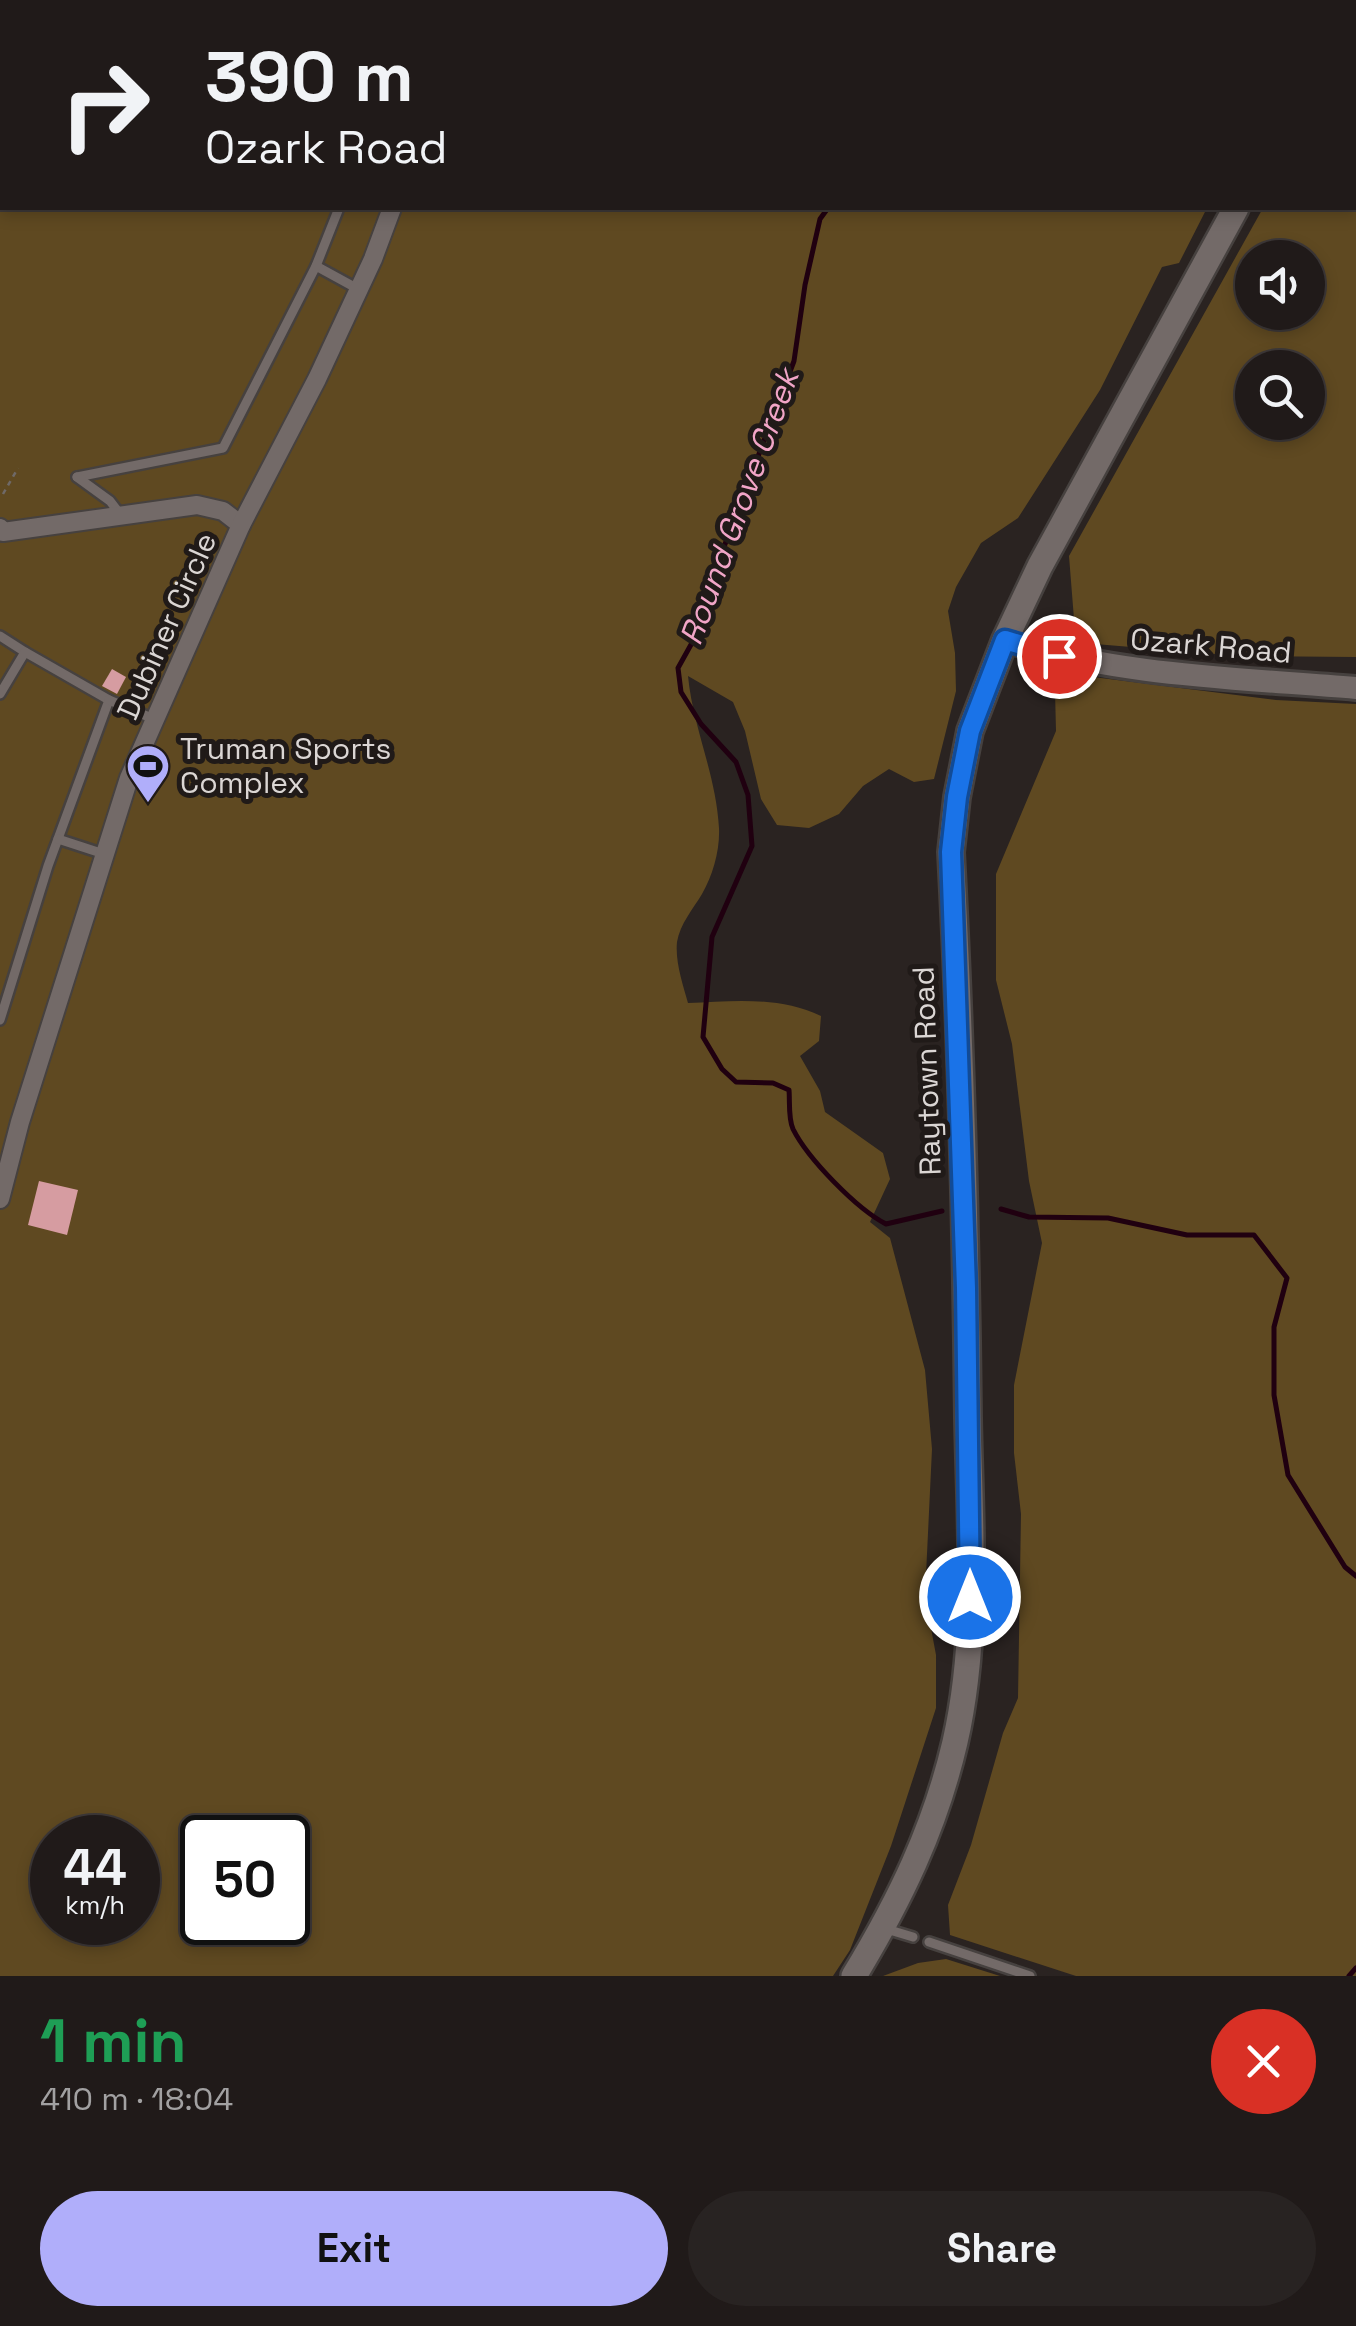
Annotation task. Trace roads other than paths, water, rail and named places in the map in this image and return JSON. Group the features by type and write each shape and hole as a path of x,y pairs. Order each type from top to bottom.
{"main road":[{"name":"Raytown Road","path":"854,1976 924,1845 956,1740 970,1632 966,1288 951,852 970,731 1005,640 1040,566 1235,210"}],"street":[{"name":"Dubiner Circle","path":"0,1199 3,1174 130,778 242,525 359,289 391,210"},
{"path":"1,531 198,505 223,512 242,525"},
{"name":"Ozark Road","path":"1005,640 1114,668 1356,688"}],"lane":[{"path":"122,516 110,501 77,476 223,448 316,266 338,210"},
{"path":"316,266 359,289"},
{"path":"0,636 109,700 156,720"},
{"path":"0,694 24,652"},
{"path":"0,1020 58,838 109,700"},
{"path":"58,838 104,854"},
{"path":"883,1928 913,1937"},
{"path":"929,1942 1030,1976"}],"waterway":[{"name":"Round Grove Creek","path":"827,210 820,219 805,285 794,361 707,592 693,641 678,668 681,692 701,724 736,762 748,795 752,846 712,937 703,1037 722,1069 736,1082 773,1083 789,1090 791,1125 800,1141 834,1182 874,1217 886,1224 942,1211"},
{"name":"Round Grove Creek","path":"1001,1209 1029,1217 1108,1218 1187,1235 1254,1235 1287,1278 1274,1327 1274,1395 1288,1475 1345,1567 1356,1576"},
{"name":"Round Grove Creek","path":"1349,1976 1356,1968"}],"place":[{"name":"Truman Sports Complex","path":"148,804"}]}
